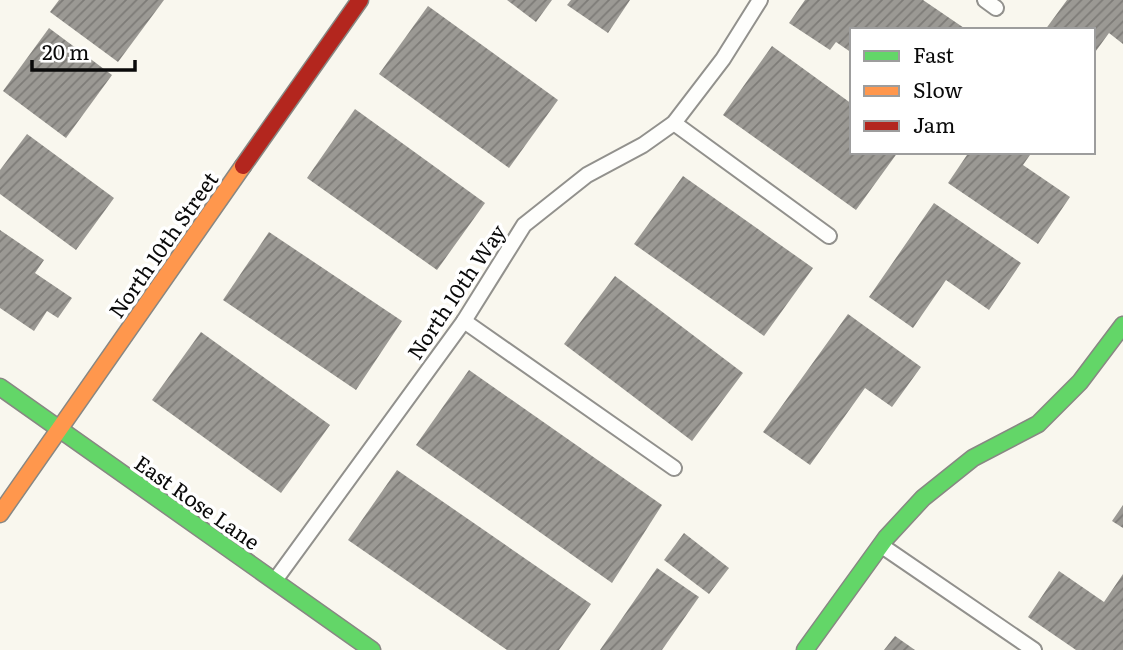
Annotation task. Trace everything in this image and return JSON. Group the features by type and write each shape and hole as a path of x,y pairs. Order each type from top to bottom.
{"street":[{"name":"North 10th Street","path":"0,514 360,0"},
{"path":"805,650 881,545 923,498 973,458 1038,424 1080,382 1123,325"},
{"name":"East Rose Lane","path":"0,387 372,650"}],"lane":[{"name":"North 10th Way","path":"275,581 464,321 524,225 587,175 643,145 674,123 723,59 760,0"},
{"path":"674,123 829,236"},
{"path":"464,321 674,468"},
{"path":"881,545 1034,650"}],"building":[{"path":"59,0 164,0 118,62 50,12"},
{"path":"507,0 552,0 536,22"},
{"path":"571,0 630,0 608,33 567,5"},
{"path":"805,0 923,0 964,28 850,28 850,52 836,42 830,50 789,23"},
{"path":"1067,0 1123,0 1123,44 1109,33 1095,52 1095,28 1046,28"},
{"path":"428,6 558,100 509,168 379,74"},
{"path":"49,28 112,75 66,138 3,91"},
{"path":"772,46 850,103 850,154 897,154 856,210 723,115"},
{"path":"355,109 485,203 437,270 307,178"},
{"path":"27,134 114,198 76,250 0,194 0,170"},
{"path":"968,154 1031,154 1023,165 1070,197 1038,244 948,183"},
{"path":"683,176 813,268 764,336 634,244"},
{"path":"934,203 1021,263 989,310 946,280 913,328 869,297"},
{"path":"0,230 44,260 35,273 72,298 58,318 47,311 34,331 0,308"},
{"path":"269,232 402,321 356,390 223,300"},
{"path":"615,276 743,373 692,441 564,344"},
{"path":"848,314 921,367 892,407 865,388 810,465 763,432"},
{"path":"201,332 330,425 281,493 152,400"},
{"path":"469,370 662,505 612,583 416,445"},
{"path":"397,470 591,604 559,650 507,650 348,540"},
{"path":"1123,505 1123,528 1112,521"},
{"path":"684,533 729,568 709,594 664,560"},
{"path":"657,568 699,597 662,650 600,650"},
{"path":"1059,571 1104,602 1123,574 1123,650 1076,650 1028,617"},
{"path":"895,636 915,650 884,650"}],"traffic: fast":[{"path":"805,650 886,538 923,498 973,458 1038,424 1080,382 1123,325"},
{"path":"0,387 372,650"}],"traffic: slow":[{"path":"0,514 243,166"}],"traffic: jam":[{"path":"243,166 360,0"}]}
